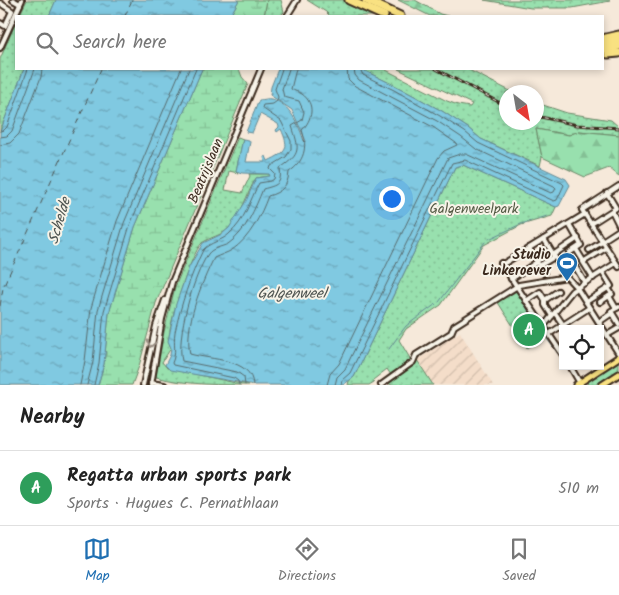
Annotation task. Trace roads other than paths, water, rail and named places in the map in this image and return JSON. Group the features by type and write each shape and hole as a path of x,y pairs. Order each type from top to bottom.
{"highway":[{"path":"349,0 382,15"},
{"path":"366,0 398,15"},
{"path":"605,46 619,35"},
{"path":"605,46 619,40"},
{"path":"605,46 619,46"},
{"path":"605,46 619,53"}],"main road":[{"path":"580,384 619,356"},
{"path":"602,385 619,374"}],"street":[{"path":"0,48 2,36 21,2 13,0"},
{"path":"288,15 297,0"},
{"path":"0,3 12,11 5,26 0,23"},
{"name":"Beatrijslaan","path":"143,383 156,326 172,282 261,70"},
{"path":"544,327 572,291 617,265 604,249 602,242 582,210 619,186"},
{"path":"607,194 619,225"},
{"path":"591,224 614,209"},
{"path":"559,349 502,264 585,214"},
{"path":"569,224 578,238 578,247 583,263 593,278"},
{"path":"589,250 617,231 619,238"},
{"path":"512,278 530,267 540,266 552,255 578,238"},
{"path":"544,240 552,255 577,288 599,322 619,356"},
{"path":"569,253 578,247"},
{"path":"529,249 540,266"},
{"path":"583,263 604,249"},
{"path":"576,268 585,283"},
{"path":"586,302 611,286 602,272"},
{"path":"381,385 413,362 416,355 451,332 454,326 516,286 567,277"},
{"name":"Beatrijslaan","path":"151,384 162,319 172,282"},
{"path":"538,282 542,289 540,292 545,300 545,305 563,324"},
{"path":"600,302 612,294 608,288"},
{"path":"545,300 558,291"},
{"path":"526,301 540,292"},
{"path":"599,322 618,308 608,296"},
{"path":"549,334 589,308"},
{"path":"606,334 619,326 612,312"},
{"path":"572,370 580,384"},
{"path":"143,383 164,385"}],"water":[{"path":"56,0 239,0 231,15 49,15"},
{"name":"Schelde","path":"24,70 202,70 135,227 109,313 104,364 98,385 0,385 0,132"},
{"name":"Galgenweel","path":"278,70 363,70 442,111 481,139 566,179 570,185 559,206 556,207 463,165 455,167 354,377 343,385 254,385 170,370 165,365 171,348 168,341 176,304 189,267 203,243 222,234 229,228 246,201 256,178 270,176 269,174 236,171 243,139 250,142 246,162 265,162 264,157 266,156 268,161 283,152 286,146 281,129 277,132 276,130 279,127 278,124 260,114 252,133 246,132 259,100 271,99 283,105 293,116 304,141 306,141 292,110 270,95"}],"waterway":[{"path":"535,220 547,216"},
{"path":"489,239 531,221"},
{"path":"439,302 485,242"},
{"path":"516,291 531,315"},
{"path":"399,335 406,326 436,304"},
{"path":"532,317 547,336"},
{"path":"389,349 397,338"},
{"path":"547,339 559,355"},
{"path":"569,370 572,375"}],"railway":[{"path":"438,70 499,102"},
{"path":"544,118 577,125 619,128"}],"place":[{"name":"Studio Linkeroever","path":"567,282"},
{"name":"Regatta urban sports park","path":"529,330"}],"park label":[{"name":"Galgenweelpark","path":"474,209"}]}
